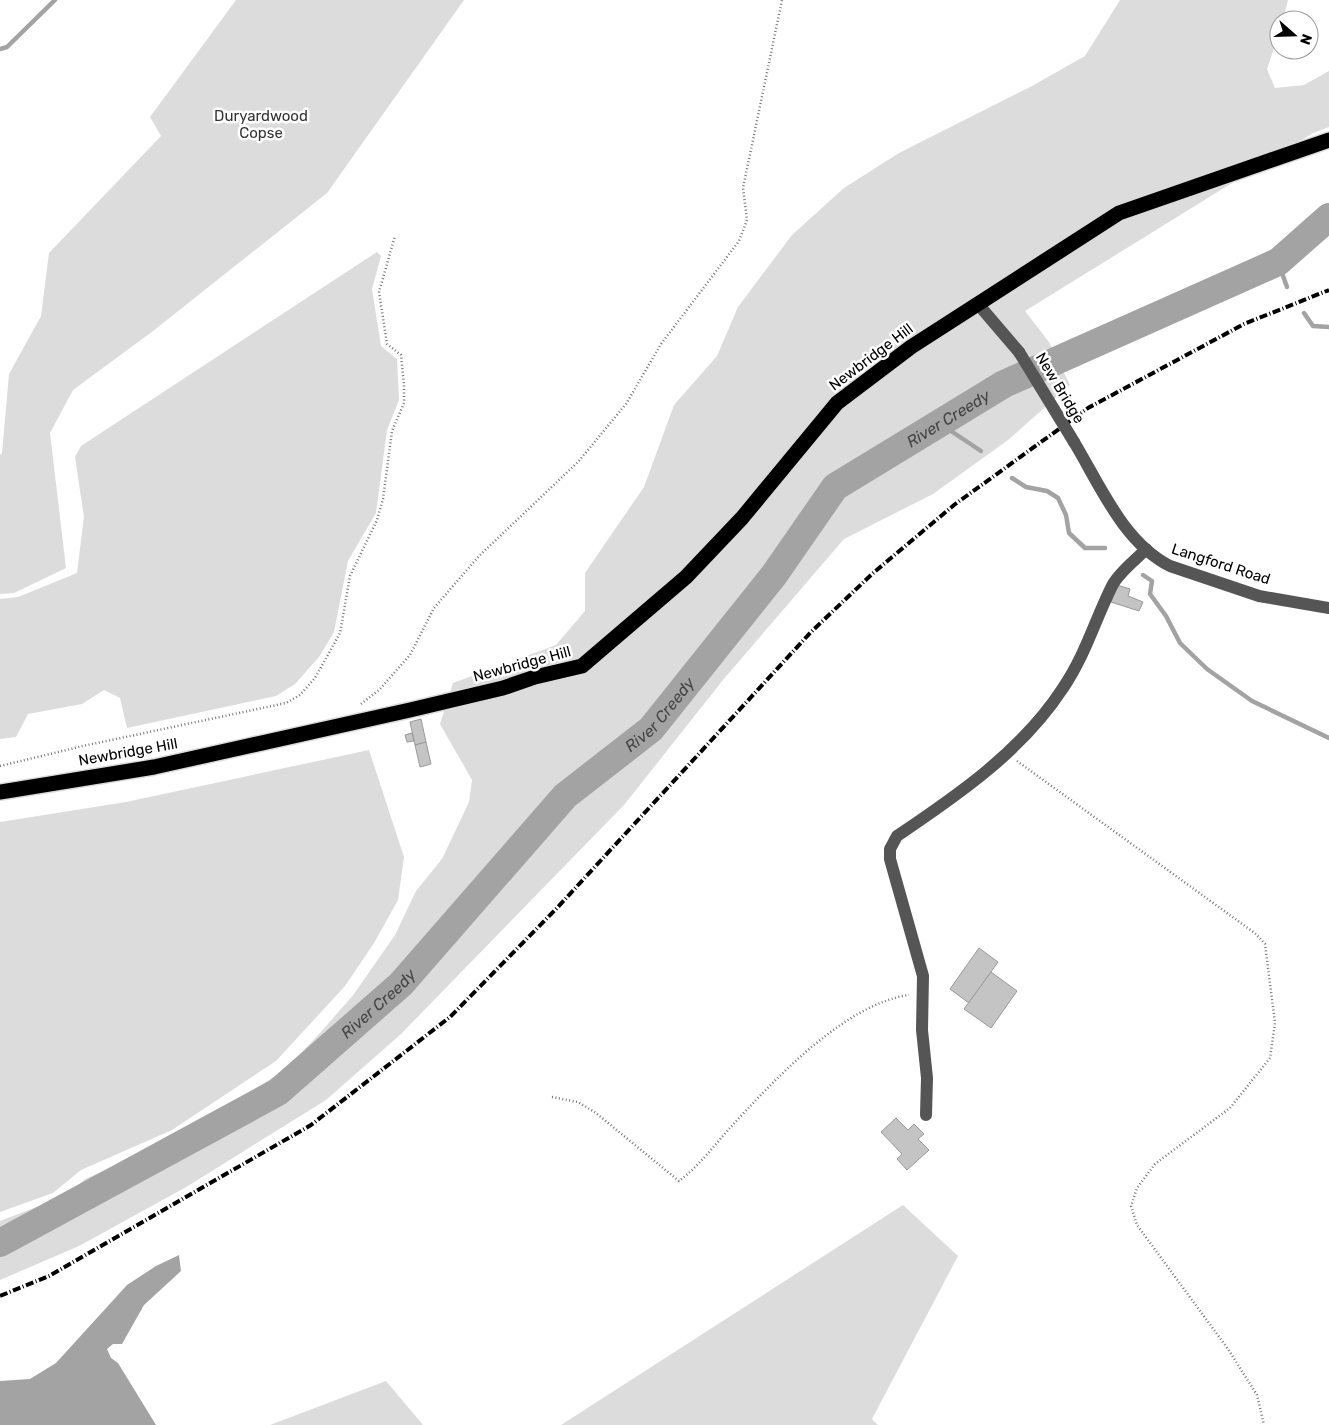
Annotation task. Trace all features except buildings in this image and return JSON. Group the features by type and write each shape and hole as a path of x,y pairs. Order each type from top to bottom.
{"highway":[{"name":"Newbridge Hill","path":"0,792 154,767 503,688 535,676 582,666 686,577 742,518 837,403 911,347 1119,213 1329,140"}],"street":[{"name":"New Bridge","path":"978,304 1019,352 1074,442"},
{"name":"Langford Road","path":"1074,442 1123,523 1146,549 1170,566 1259,596 1329,608"},
{"path":"926,1115 927,1078 922,1030 923,976 890,859 890,849 897,836 978,778 1007,754 1032,728 1062,690 1082,658 1113,584 1146,549"}],"path":[{"path":"344,724 352,712 380,689 410,655 434,608 479,556 578,462 626,404 661,344 738,241 747,220 743,188 782,0"},
{"path":"0,766 83,746 286,703 300,695 315,678 340,633 350,576 377,520 384,499 392,431 404,403 400,355 387,344 379,292 395,236"},
{"path":"1007,754 1256,934 1264,944 1275,1022 1270,1058 1230,1108 1155,1164 1138,1188 1131,1206 1137,1225 1228,1350 1257,1395 1264,1425"},
{"path":"552,1097 578,1102 596,1113 679,1182 743,1114 828,1034 863,1011 894,997 923,992"}],"green space":[{"name":"Duryardwood Copse","path":"236,0 464,0 327,193 153,331 73,390 50,433 66,568 14,593 0,594 0,455 2,453 9,374 41,316 49,253 161,136 150,117"},
{"path":"1120,0 1288,0 1286,10 1269,10 1270,60 1267,69 1275,88 1304,85 1329,71 1329,127 1313,133 1025,311 1049,342 1070,385 1008,440 933,494 844,539 723,680 624,805 401,1034 326,1100 188,1186 79,1246 0,1280 0,1221 68,1195 85,1179 174,1139 235,1103 288,1067 354,994 395,935 416,891 442,859 469,802 472,780 440,724 453,683 556,645 585,611 585,573 644,487 674,405 717,356 738,307 792,235 844,188 899,153 1032,86 1085,56"},
{"path":"377,252 381,256 372,289 381,346 397,359 399,400 387,430 376,513 348,561 334,632 319,657 295,684 276,696 127,728 120,698 104,690 82,704 28,714 16,737 0,739 0,599 18,597 77,573 84,517 75,457 81,446"},
{"path":"369,750 404,857 398,900 374,943 345,986 276,1061 172,1130 81,1170 53,1193 0,1212 0,822 126,802"},
{"path":"903,1205 958,1256 872,1419 878,1425 561,1425"},
{"path":"386,1381 423,1425 270,1425"}],"shaded area":[{"path":"179,1255 181,1271 144,1305 122,1344 113,1344 107,1349 111,1358 118,1363 156,1425 0,1425 0,1381 30,1379 56,1363 127,1285 156,1266"}],"waterway":[{"path":"0,49 7,47 55,0"},
{"name":"River Creedy","path":"0,1243 278,1092 401,984 565,796 651,729 774,575 835,487 1004,384 1278,262 1329,217"},
{"path":"1278,262 1287,287"},
{"path":"1304,313 1313,326 1329,327"},
{"path":"939,423 981,451"},
{"path":"1012,478 1026,487 1047,491 1058,498 1066,515 1069,533 1085,548 1105,548"},
{"path":"1143,575 1152,581 1150,594 1166,616 1180,643 1207,669 1252,701 1329,738"}],"railway":[{"path":"0,1296 49,1276 311,1125 450,1017 557,908 811,632 872,574 954,505 1088,408 1244,324 1329,290"}]}
